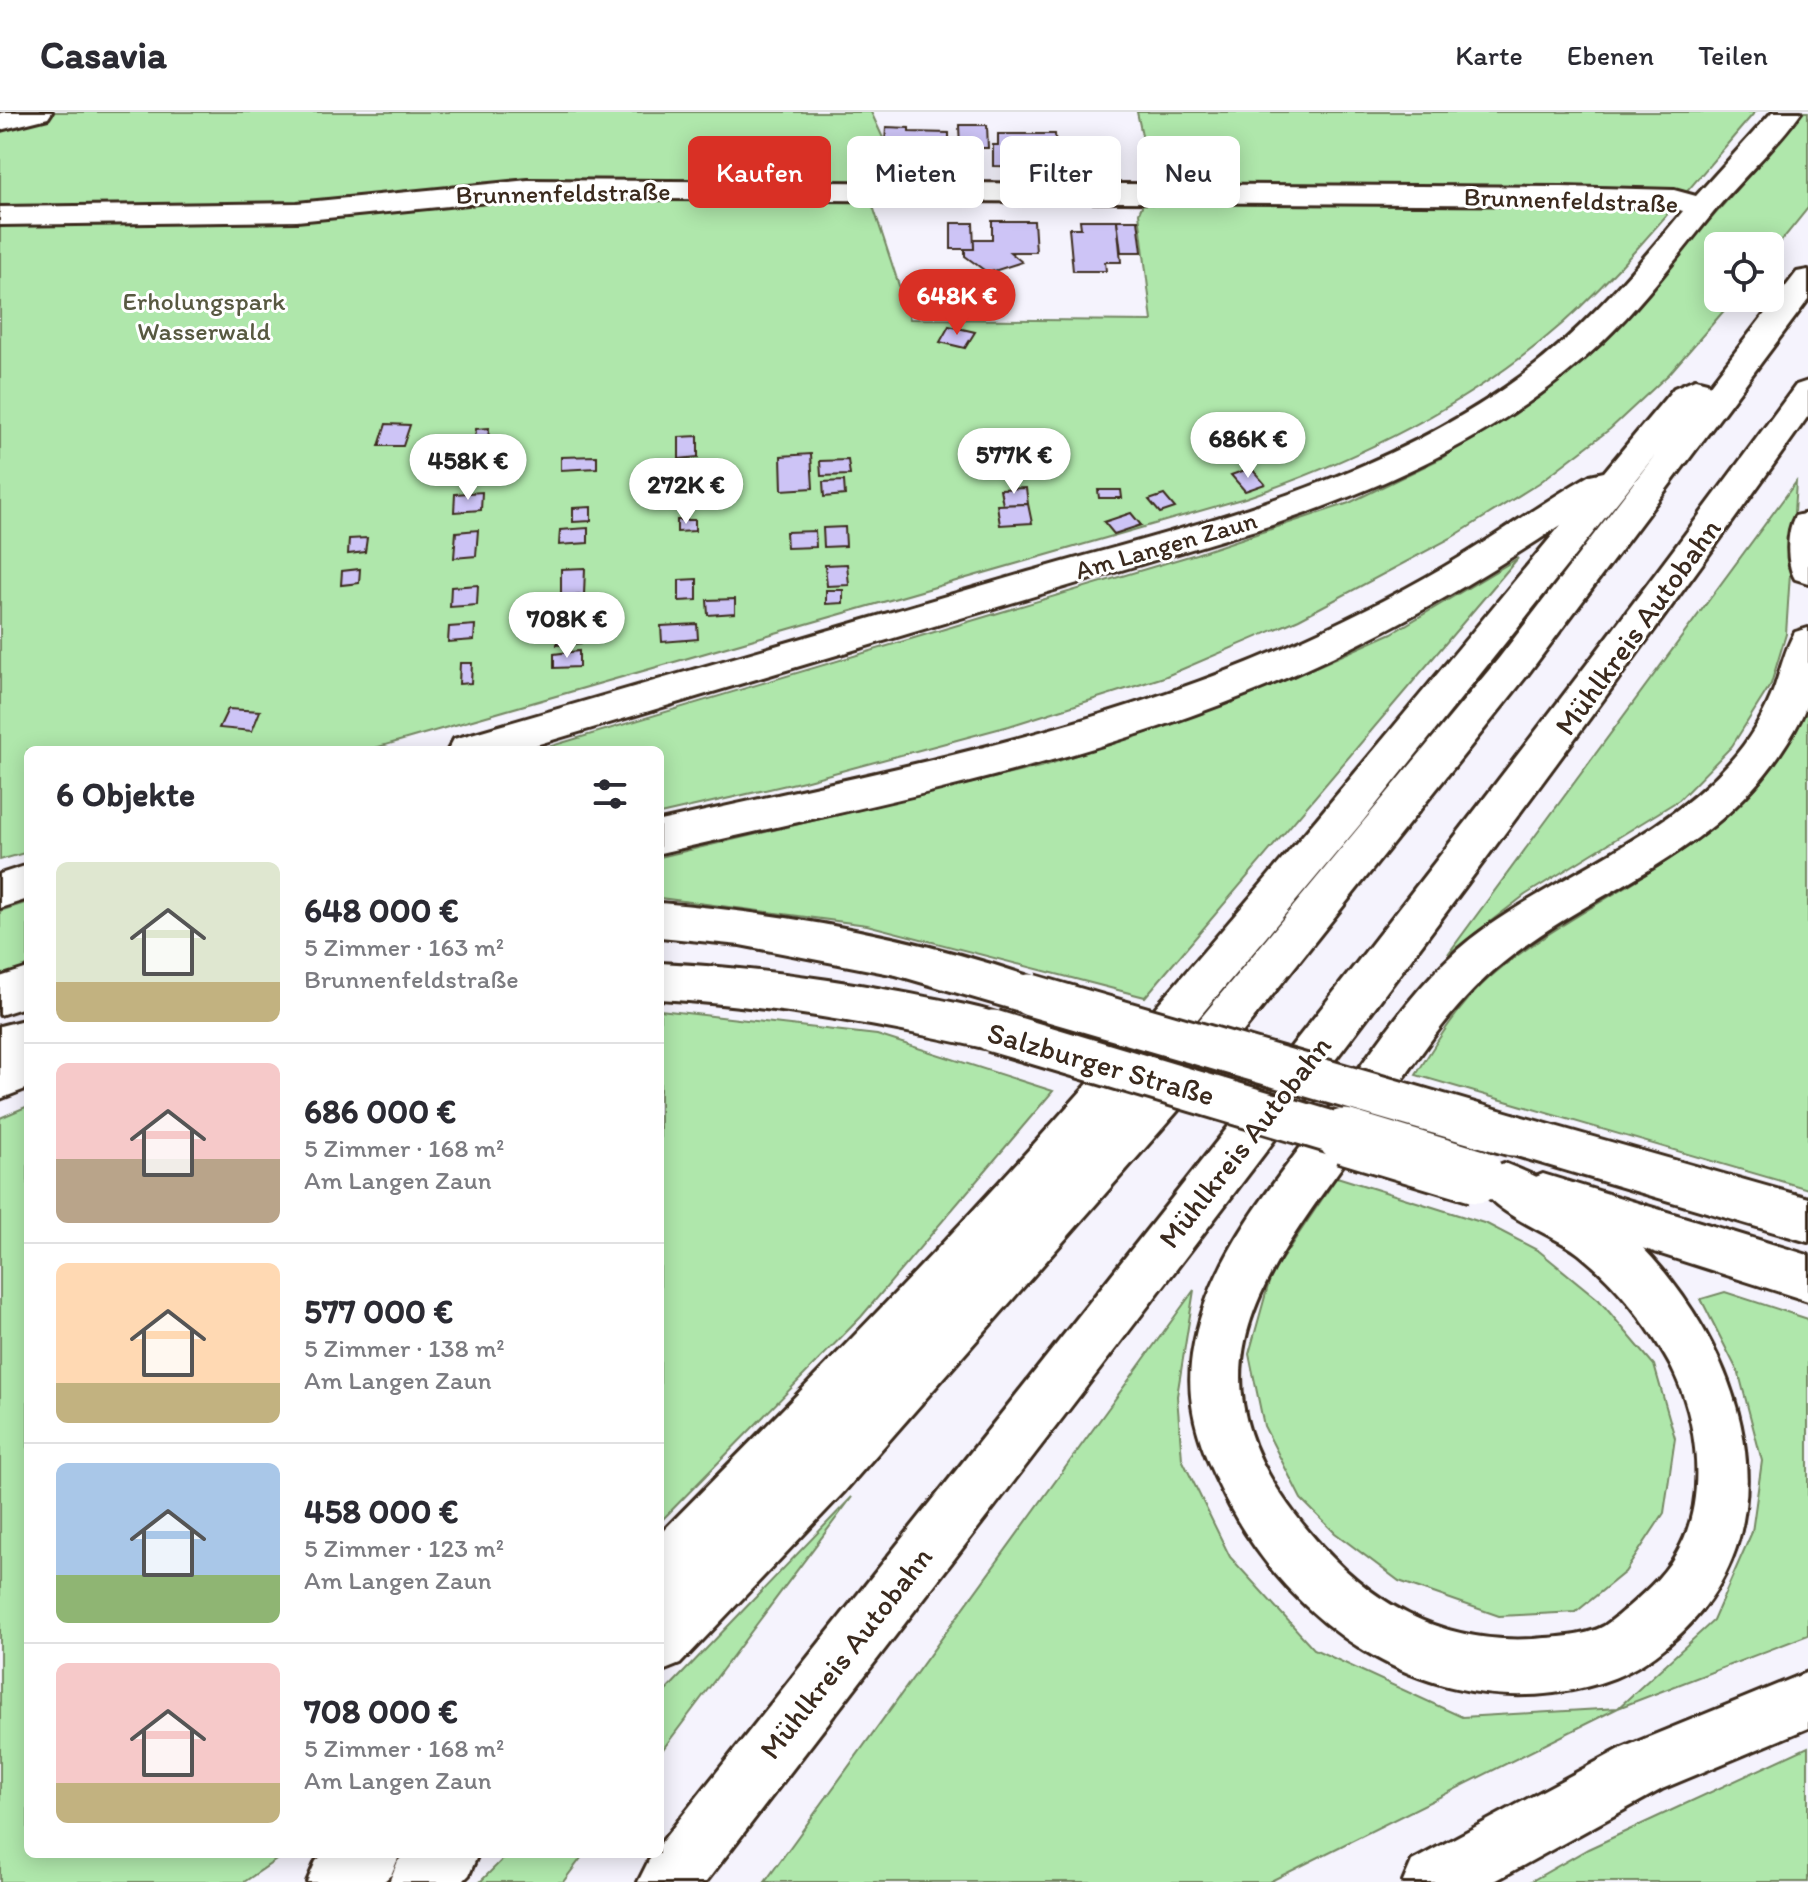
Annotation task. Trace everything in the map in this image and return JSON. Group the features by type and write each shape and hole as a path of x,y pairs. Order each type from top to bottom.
{"main road":[{"path":"0,122 38,112"},
{"name":"Am Langen Zaun","path":"482,746 1260,517 1319,498 1389,469 1454,434 1556,365 1626,299 1688,203 1787,112"},
{"name":"Brunnenfeldstraße","path":"0,216 282,213 528,189 1688,203"},
{"path":"664,1640 824,1474 1187,1068 1512,668 1808,279"},
{"path":"664,1569 805,1424 1075,1132 1359,798 1686,395 1761,344"},
{"name":"Mühlkreis Autobahn","path":"668,1882 1517,790 1808,392"},
{"path":"664,836 1045,744 1217,690 1383,618 1473,567 1562,505 1622,472"},
{"path":"1808,525 1808,570"},
{"path":"1490,1180 1581,1227 1612,1251 1640,1279 1678,1330 1700,1369 1716,1413 1722,1454 1723,1499 1715,1534 1696,1578 1668,1612 1621,1648 1573,1663 1520,1668 1460,1663 1398,1639 1346,1610 1301,1567 1264,1519 1219,1425 1214,1376 1229,1307 1258,1246 1412,1033 1463,972 1516,929 1703,817 1756,760 1782,718 1808,642"},
{"path":"0,891 24,883"},
{"name":"Salzburger Straße","path":"664,920 740,927 880,954 1808,1220"},
{"name":"Salzburger Straße","path":"664,981 884,1006 993,1031 1620,1218 1808,1278"},
{"path":"0,996 24,988"},
{"path":"0,1045 24,1039"},
{"path":"0,1079 24,1069"},
{"path":"1433,1882 1642,1768 1808,1700"},
{"path":"337,1882 365,1858"},
{"path":"419,1882 444,1858"}],"green space":[{"name":"Erholungspark Wasserwald","path":"0,112 871,112 882,136 847,136 847,208 874,208 910,319 1152,321 1139,213 1141,208 1240,208 1240,136 1142,136 1137,112 1755,112 1638,247 1563,323 1491,379 1452,404 1330,466 1245,498 382,746 24,746 24,853 0,860"},
{"path":"1804,112 1808,112 1808,208 1784,238 1784,232 1704,232 1704,312 1723,312 1669,374 1610,429 1539,483 1451,538 1299,619 1164,677 1009,726 804,781 664,813 664,746 551,746 1196,554 1349,503 1442,458 1545,388 1610,335"},
{"path":"1796,482 1786,634 1771,684 1732,746 1679,800 1525,895 1448,954"},
{"path":"1518,558 1145,997 867,925 664,899 664,856 1044,766 1291,678 1392,633"},
{"path":"1808,703 1808,1189 1416,1075 1458,1012 1489,978 1557,928 1704,835 1737,807 1765,777"},
{"path":"24,903 24,970 0,977 0,911"},
{"path":"664,1010 877,1035 1053,1091 861,1317 664,1518"},
{"path":"24,1108 24,1858 279,1858 244,1882 0,1882 0,1118"},
{"path":"1337,1177 1487,1224 1539,1251 1599,1300 1654,1365 1675,1438 1664,1513 1625,1572 1576,1612 1499,1616 1399,1581 1335,1533 1301,1499 1264,1426 1249,1354 1271,1275"},
{"path":"1194,1290 1177,1396 1182,1459 1230,1557 1314,1649 1462,1717 1618,1708 1269,1882 765,1882"},
{"path":"1725,1292 1808,1319 1808,1635 1618,1708 1713,1621 1752,1532 1762,1461 1739,1374 1701,1299"},
{"path":"852,1497 664,1748 664,1693"},
{"path":"1808,1747 1808,1882 1530,1882 1588,1849"},
{"path":"504,1858 581,1858 563,1882 480,1882"}],"building":[{"path":"959,125 987,125 988,148 984,148 984,136 959,136"},
{"path":"886,127 909,128 909,132 949,133 949,136 885,136"},
{"path":"998,134 1055,134 1000,136 1000,166 993,166 993,145 998,145"},
{"path":"1080,220 1117,220 1121,262 1105,262 1106,271 1073,271 1069,228 1081,228"},
{"path":"1117,220 1138,220 1142,252 1121,252"},
{"path":"992,221 1034,221 1036,252 1010,252 1022,262 988,273 965,256 965,249 974,249 973,239 992,239"},
{"path":"951,223 973,223 974,249 951,249"},
{"path":"949,326 975,332 965,348 940,342"},
{"path":"386,424 410,425 403,446 379,446"},
{"path":"489,428 486,463 472,464 476,429"},
{"path":"698,436 698,457 679,459 679,437"},
{"path":"811,454 813,488 782,490 781,456"},
{"path":"597,456 597,468 561,470 561,457"},
{"path":"848,460 850,475 821,476 820,461"},
{"path":"1251,468 1265,484 1245,491 1231,475"},
{"path":"844,481 845,495 824,497 823,482"},
{"path":"698,486 698,502 676,503 676,488"},
{"path":"1026,488 1028,504 1003,505 1000,489"},
{"path":"1098,490 1121,490 1122,498 1099,498"},
{"path":"482,492 481,510 454,512 455,494"},
{"path":"1164,495 1175,508 1160,513 1149,500"},
{"path":"1028,504 1032,523 1000,525 997,505"},
{"path":"591,507 591,521 573,522 573,508"},
{"path":"1131,513 1141,525 1114,534 1104,522"},
{"path":"677,520 695,520 695,531 677,532"},
{"path":"845,527 846,546 824,547 823,528"},
{"path":"588,528 588,543 559,545 560,530"},
{"path":"478,530 476,556 454,558 456,532"},
{"path":"815,531 816,547 787,548 786,532"},
{"path":"367,538 365,552 348,554 349,539"},
{"path":"847,564 849,585 827,586 825,565"},
{"path":"585,568 584,595 561,597 561,569"},
{"path":"360,569 359,583 341,585 342,571"},
{"path":"697,579 697,600 679,601 679,580"},
{"path":"478,585 477,605 450,607 451,587"},
{"path":"826,590 843,590 843,603 826,604"},
{"path":"735,599 735,613 708,615 707,600"},
{"path":"697,624 698,639 662,642 661,626"},
{"path":"475,625 474,640 448,642 449,627"},
{"path":"580,627 581,643 557,645 557,629"},
{"path":"579,651 579,667 554,668 554,654"},
{"path":"460,663 472,663 471,683 459,684"},
{"path":"228,709 260,711 252,731 219,728"}]}
